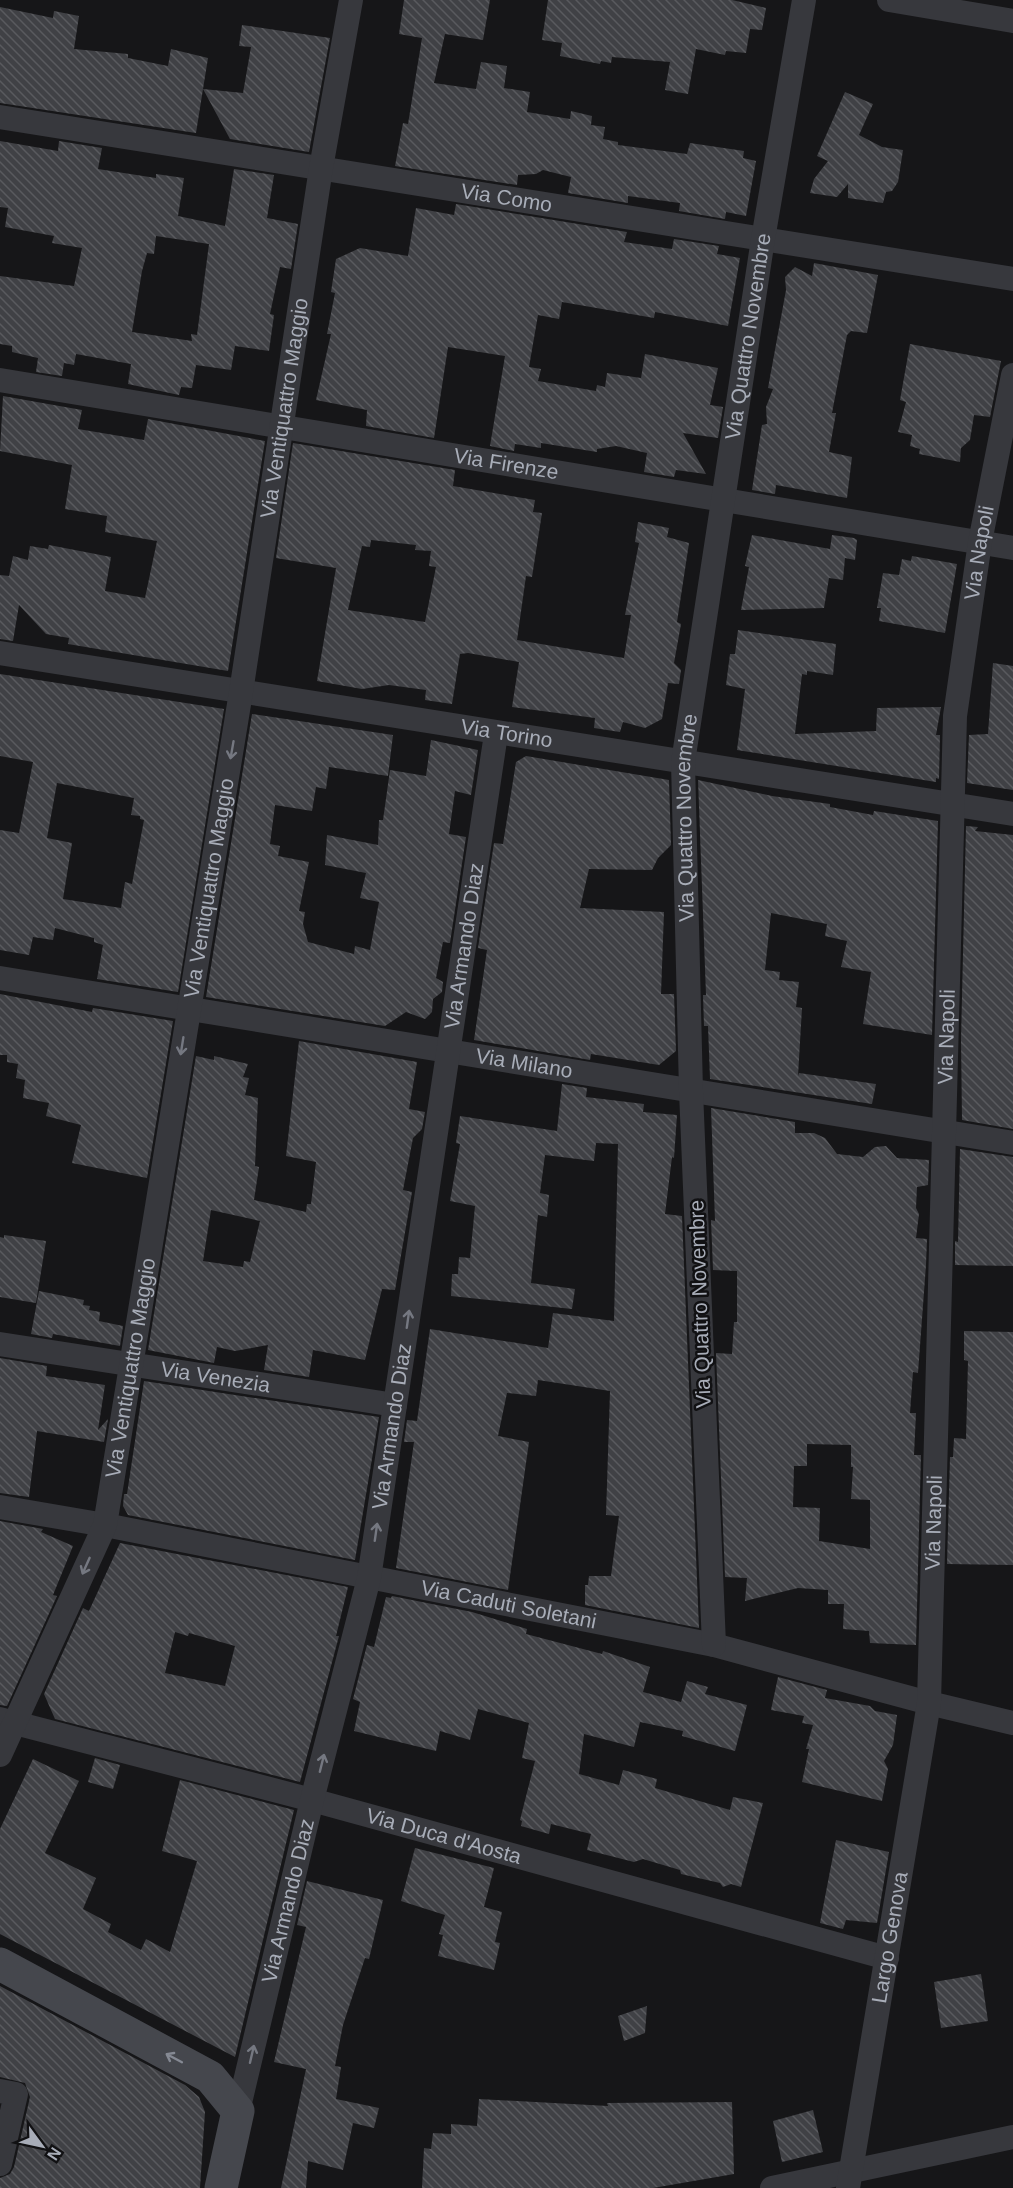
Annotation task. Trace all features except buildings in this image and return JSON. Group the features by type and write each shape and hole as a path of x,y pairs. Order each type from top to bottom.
{"street":[{"name":"Via Ventiquattro Maggio","path":"0,1755 8,1721 105,1525 241,692 321,168 351,0"},
{"name":"Via Quattro Novembre","path":"714,1645 691,1091 683,762 763,239 804,0"},
{"path":"889,0 1013,21"},
{"name":"Via Como","path":"0,117 1013,279"},
{"name":"Via Napoli","path":"929,1703 955,716 980,542 1013,375"},
{"name":"Via Firenze","path":"0,380 1013,548"},
{"name":"Via Torino","path":"0,653 496,734 1013,814"},
{"name":"Via Armando Diaz","path":"238,2111 312,1800 369,1578 496,734"},
{"name":"Via Milano","path":"0,978 1013,1143"},
{"name":"Via Venezia","path":"0,1344 395,1405"},
{"name":"Via Caduti Soletani","path":"0,1507 105,1525 714,1645 929,1703 1013,1723"},
{"name":"Largo Genova","path":"850,2180 929,1703"},
{"name":"Via Duca d'Aosta","path":"8,1721 312,1800 887,1958"},
{"path":"0,1964 210,2077 238,2111 221,2188"},
{"path":"0,2164 8,2093"},
{"path":"772,2188 850,2180 1013,2137"}]}
